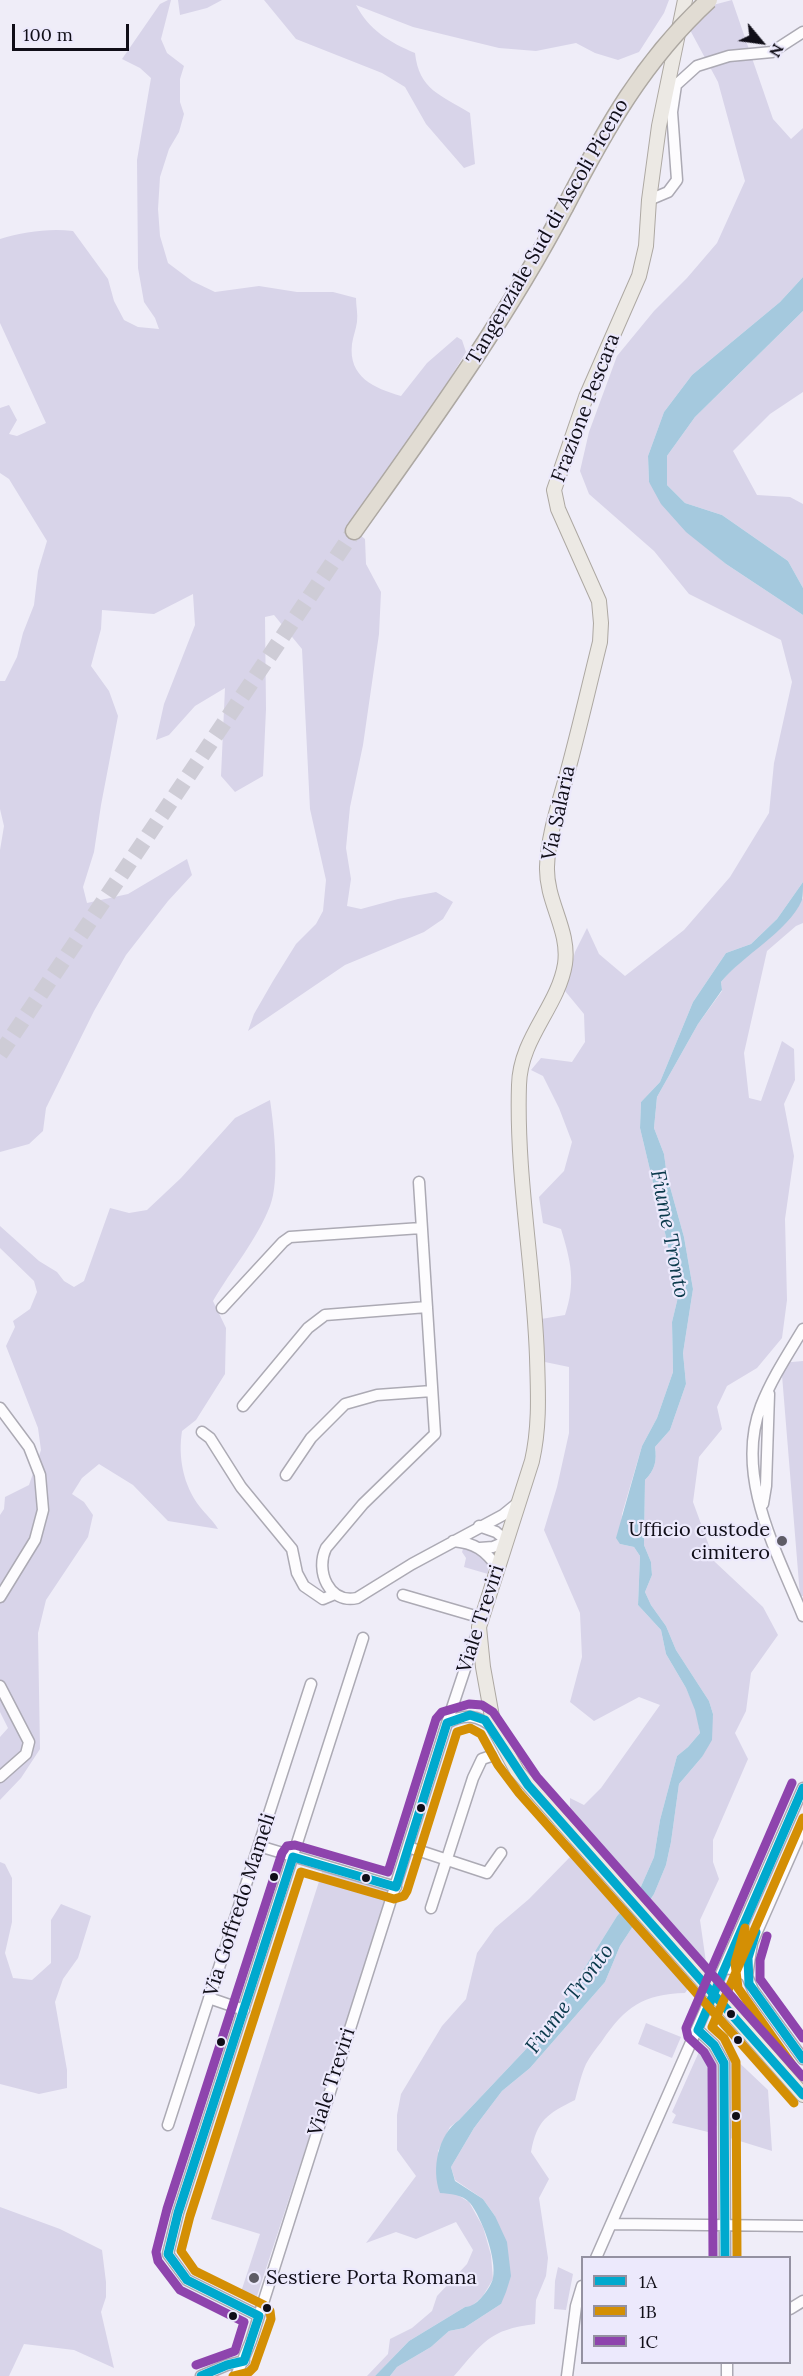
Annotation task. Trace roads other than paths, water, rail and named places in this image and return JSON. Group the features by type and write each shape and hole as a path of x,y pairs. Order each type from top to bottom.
{"highway":[{"name":"Tangenziale Sud di Ascoli Piceno","path":"354,531 478,356 523,284 597,146 637,81 670,38 709,0"}],"main road":[{"name":"Frazione Pescara","path":"582,718 600,642 600,612 594,588 558,510 554,490 586,397 639,276 646,246 649,200 666,84 685,0"},
{"name":"Via Salaria","path":"519,1077 530,1039 558,986 565,967 566,943 550,897 547,864 555,818 582,718"},
{"name":"Viale Treviri","path":"481,1622 538,1436 536,1315 521,1157 519,1077"},
{"path":"481,1622 483,1667 494,1728 517,1771 803,2095"}],"street":[{"path":"649,200 668,192 677,180 672,112 676,85 684,76 697,66 729,56 772,52 803,32"},
{"path":"419,1182 435,1434 363,1504 334,1537 322,1557 326,1585 348,1600 357,1598 479,1526 503,1515 519,1502"},
{"path":"222,1308 290,1237 421,1228"},
{"path":"243,1406 308,1328 325,1315 428,1307"},
{"path":"803,1329 779,1366 761,1406 756,1426 752,1463 762,1511 803,1616"},
{"path":"285,1474 311,1438 345,1404 377,1395 432,1390"},
{"path":"762,1511 766,1486 769,1390"},
{"path":"0,1408 29,1447 40,1474 43,1510 35,1540 0,1597"},
{"path":"756,1426 762,1424 768,1426"},
{"path":"202,1432 210,1438 241,1487 292,1549 297,1573 304,1586 323,1599 335,1593"},
{"path":"479,1526 496,1532 507,1541 493,1547 480,1548"},
{"path":"453,1541 467,1542 480,1548 498,1568"},
{"path":"403,1595 481,1622"},
{"name":"Viale Treviri","path":"236,2376 244,2361 260,2312 481,1622"},
{"path":"260,2312 235,2304 187,2280 173,2258 173,2232 363,1638"},
{"name":"Via Goffredo Mameli","path":"168,2126 311,1684"},
{"path":"0,1686 29,1742 26,1754 0,1777"},
{"path":"447,1723 461,1716 471,1715 494,1728"},
{"path":"431,1908 473,1778 482,1759 491,1756"},
{"path":"597,2256 803,1788"},
{"path":"803,1827 752,1943 747,1976 753,1990 803,2059"},
{"path":"259,1846 396,1887"},
{"path":"408,1847 487,1873 501,1853"},
{"path":"725,1968 738,1970 747,1976"},
{"path":"209,1998 244,2010"},
{"path":"698,2030 714,2045 724,2063 725,2256"},
{"path":"612,2224 803,2226"},
{"path":"567,2376 576,2306 581,2289"},
{"path":"570,2350 581,2351"},
{"path":"201,2376 227,2365 244,2361"}],"water":[{"path":"803,277 803,311 695,417 667,456 667,485 685,503 722,515 788,561 803,588 803,615 726,564 686,532 661,504 649,482 648,456 664,412 692,375 780,302"},
{"name":"Fiume Tronto","path":"803,882 802,900 787,922 721,982 722,990 698,1024 657,1097 654,1128 664,1154 667,1176 684,1237 693,1289 683,1353 686,1384 670,1430 655,1447 654,1465 645,1480 644,1545 651,1562 652,1575 645,1592 666,1626 676,1650 709,1701 713,1714 712,1740 702,1757 679,1784 666,1865 654,1894 620,1946 605,1982 530,2068 502,2091 474,2128 451,2167 455,2181 483,2199 495,2216 507,2242 511,2276 501,2304 464,2328 449,2331 431,2347 397,2367 390,2376 375,2376 409,2341 465,2307 474,2304 488,2289 494,2270 484,2228 470,2203 456,2195 440,2193 437,2184 437,2163 441,2143 452,2126 529,2046 557,2012 617,1916 639,1891 654,1857 660,1820 677,1756 700,1733 695,1710 686,1688 666,1654 661,1630 638,1605 640,1556 634,1547 620,1544 616,1538 642,1446 657,1418 673,1372 672,1322 678,1297 640,1128 641,1102 660,1082 693,1002 726,953 751,944 777,919"}],"tunnel":[{"path":"0,1054 354,531"}],"place":[{"name":"Ufficio custode cimitero","path":"782,1541"},
{"name":"Sestiere Porta Romana","path":"254,2278"}]}
